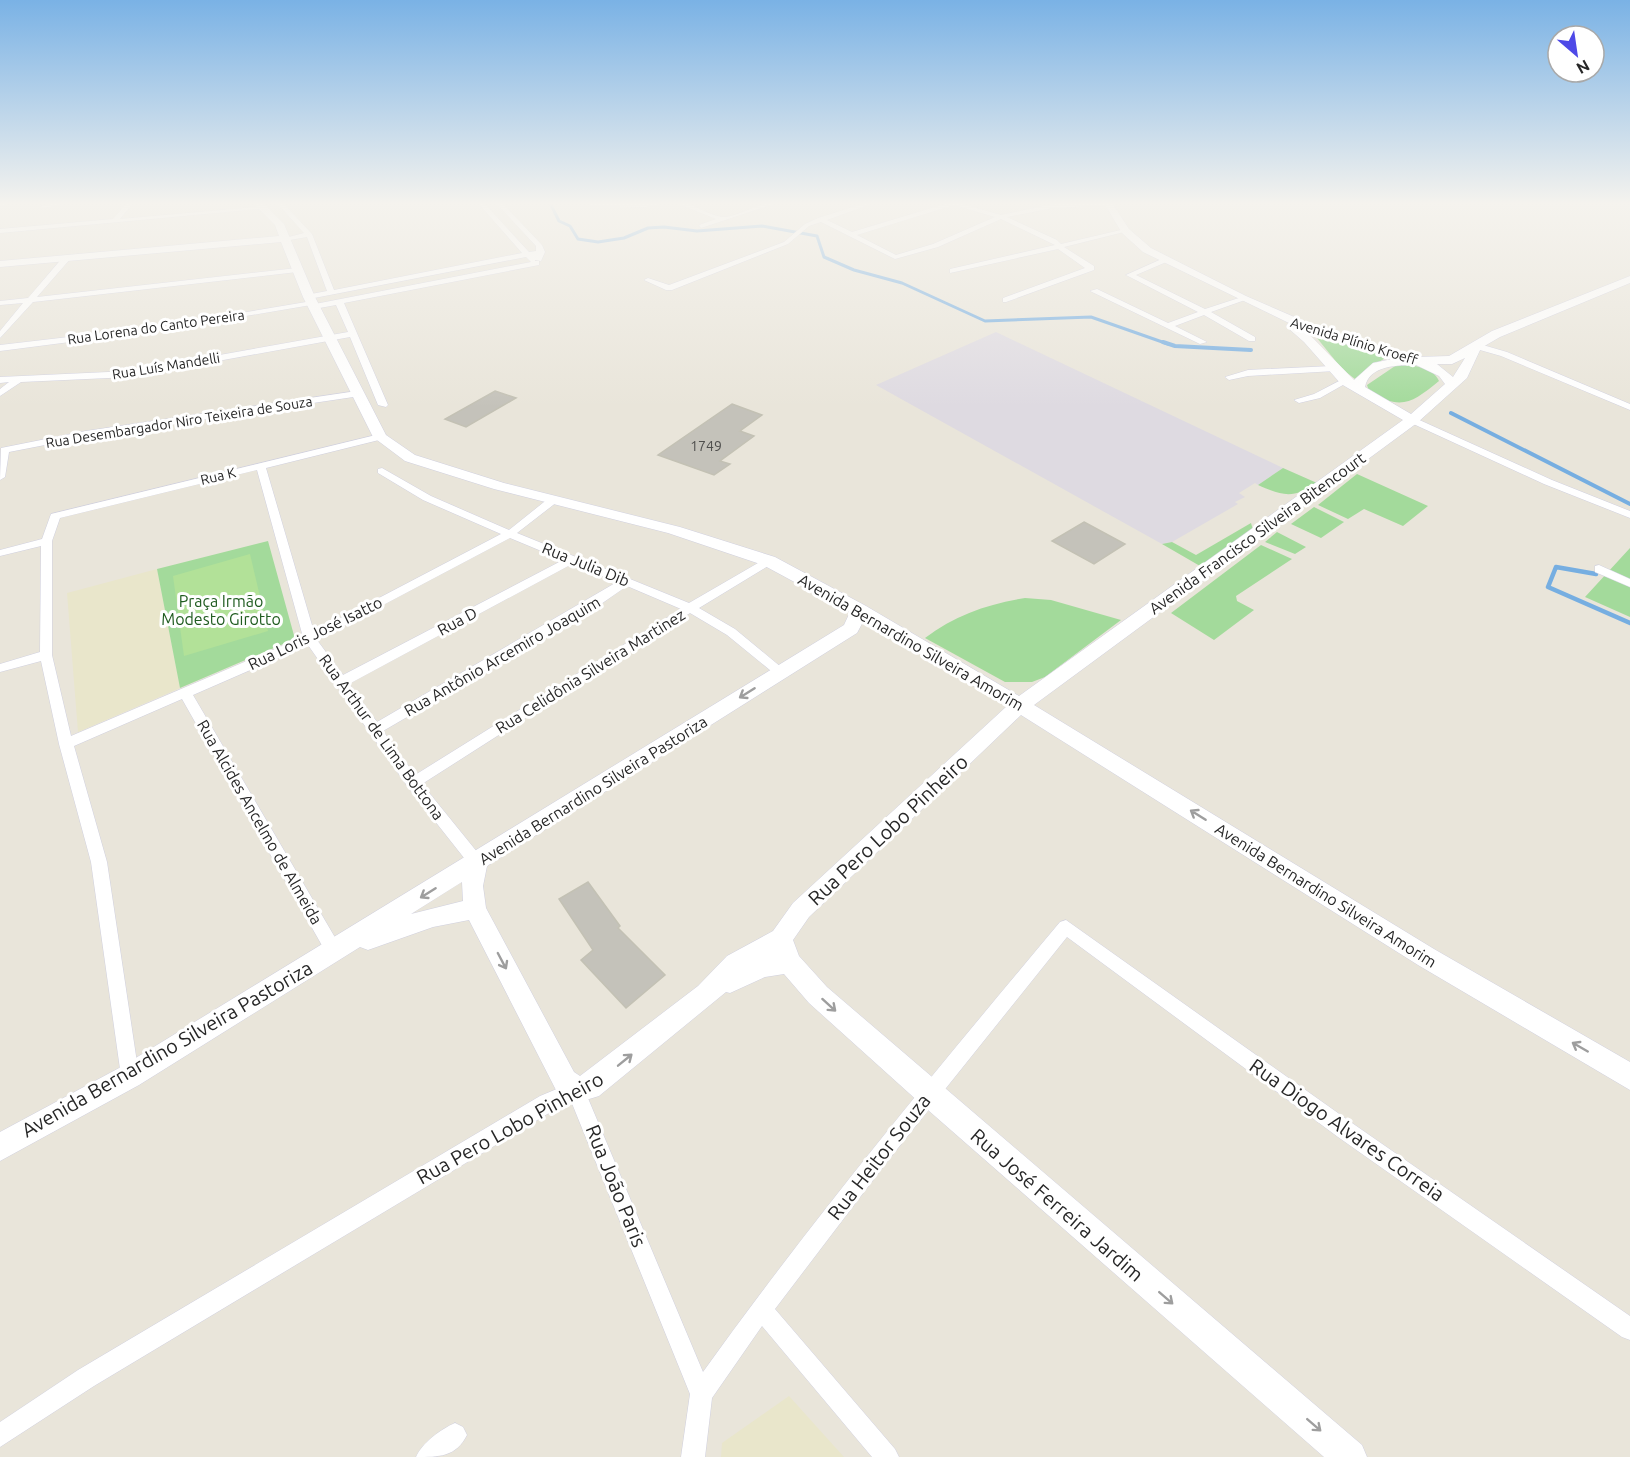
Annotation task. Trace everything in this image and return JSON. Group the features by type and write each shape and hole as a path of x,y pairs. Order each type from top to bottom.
{"main road":[{"name":"Avenida Bernardino Silveira Amorim","path":"297,271 357,394 381,437 410,458 553,500 674,530 769,561 860,610 1020,705 1426,957 1630,1077"},
{"name":"Avenida Plínio Kroeff","path":"1189,271 1283,318 1327,334 1420,361 1443,373 1453,386"},
{"path":"1358,390 1360,380 1377,366 1399,360 1452,360 1496,334 1630,279"},
{"name":"Avenida Plínio Kroeff","path":"1283,318 1308,339 1332,369 1346,381 1412,420"},
{"name":"Avenida Francisco Silveira Bitencourt","path":"1020,705 1412,420 1463,375 1476,346"},
{"path":"1373,399 1403,405 1433,403"},
{"path":"860,610 851,630 896,631"},
{"name":"Avenida Bernardino Silveira Pastoriza","path":"0,1147 130,1076 851,630"},
{"name":"Rua Pero Lobo Pinheiro","path":"576,1090 590,1087 601,1080 707,994 785,950 801,910 1020,705"},
{"name":"Rua João Paris","path":"477,863 472,886 475,909 565,1081 576,1090"},
{"name":"Avenida Bernardino Silveira Pastoriza","path":"334,951 433,917 475,909"},
{"name":"Rua José Ferreira Jardim","path":"785,950 818,995 929,1094 1350,1457"}],"street":[{"path":"0,336 27,301 38,294 56,271"},
{"path":"0,303 288,271"},
{"path":"323,271 331,292"},
{"path":"312,302 331,292 441,271"},
{"path":"312,302 342,301 495,271"},
{"path":"648,280 669,288 713,271"},
{"path":"1006,300 1083,271"},
{"path":"1140,271 1130,275 1205,312 1252,339"},
{"path":"340,291 352,334 383,405"},
{"path":"1094,291 1203,342"},
{"path":"1170,325 1242,298"},
{"name":"Rua Lorena do Canto Pereira","path":"0,348 163,328 312,302"},
{"path":"0,322 11,321"},
{"name":"Rua Luís Mandelli","path":"0,380 130,374 352,334"},
{"path":"1476,346 1504,354 1630,407"},
{"path":"1229,377 1248,373 1332,369"},
{"path":"0,393 19,379"},
{"path":"1299,400 1317,396 1346,381"},
{"name":"Rua Desembargador Niro Teixeira de Souza","path":"2,450 86,434 357,394"},
{"path":"1412,420 1548,482 1630,515"},
{"name":"Rua K","path":"47,541 56,514 381,437"},
{"path":"0,477 2,450"},
{"name":"Rua Arthur de Lima Bottona","path":"261,466 310,639 413,783 477,863"},
{"name":"Rua Julia Dib","path":"382,471 427,498 690,608 731,632 781,672"},
{"name":"Rua Loris José Isatto","path":"66,744 310,639 510,534 553,500"},
{"path":"0,553 47,541 46,656 66,744 99,862 130,1076"},
{"name":"Rua D","path":"341,682 573,559"},
{"name":"Rua Celidônia Silveira Martinez","path":"413,783 690,608 769,561"},
{"path":"1599,569 1630,583"},
{"name":"Rua Antônio Arcemiro Joaquim","path":"375,729 597,601 627,580"},
{"path":"0,668 46,656"},
{"name":"Rua Alcides Ancelmo de Almeida","path":"185,693 334,951"},
{"name":"Rua Heitor Souza","path":"701,1394 761,1308 929,1094 1066,927"},
{"name":"Rua Diogo Alvares Correia","path":"1066,927 1345,1130 1630,1329"},
{"name":"Rua João Paris","path":"576,1090 701,1394 693,1457"},
{"name":"Rua Pero Lobo Pinheiro","path":"0,1435 117,1359 547,1103 576,1090"},
{"path":"761,1308 887,1457"},
{"path":"428,1457 455,1435"}],"shaded area":[{"path":"996,332 1283,468 1258,485 1255,483 1239,493 1245,497 1235,502 1238,504 1172,542 1162,544 876,385"},
{"path":"157,569 180,688 78,732 67,593"},
{"path":"789,1396 844,1457 721,1457 722,1443"}],"green space":[{"path":"1317,338 1381,353 1385,358 1355,379 1342,369"},
{"path":"1398,364 1427,370 1439,381 1421,395 1406,402 1390,401 1369,391 1367,385"},
{"path":"1283,468 1317,483 1294,494 1274,492 1258,485"},
{"path":"1357,474 1428,506 1403,526 1364,509 1348,519 1318,505"},
{"path":"1314,507 1344,522 1321,538 1291,524"},
{"path":"1251,523 1253,530 1200,566 1162,544 1172,542 1196,555"},
{"path":"1277,532 1306,547 1295,554 1265,542"},
{"name":"Praça Irmão Modesto Girotto","path":"268,541 295,639 180,688 157,569"},
{"path":"1261,545 1292,559 1236,596 1237,601 1254,610 1214,640 1171,613"},
{"path":"1630,548 1630,617 1585,597"},
{"path":"250,554 268,631 184,656 173,576"},
{"path":"1025,598 1051,600 1121,620 1045,677 1032,682 1005,682 925,638 948,623 972,612"}],"building":[{"path":"495,391 516,398 466,427 445,419"},
{"path":"732,404 762,415 740,431 754,436 720,461 730,464 714,475 658,455"},
{"path":"1084,522 1125,544 1094,564 1052,541"},
{"path":"588,882 620,926 618,928 665,975 626,1008 581,960 593,950 559,899"}],"waterway":[{"path":"858,271 902,283 985,321 1091,317 1168,344"},
{"path":"1163,342 1175,346 1251,350"},
{"path":"1451,413 1630,504"},
{"path":"1596,574 1556,567 1548,587 1630,623"}]}
